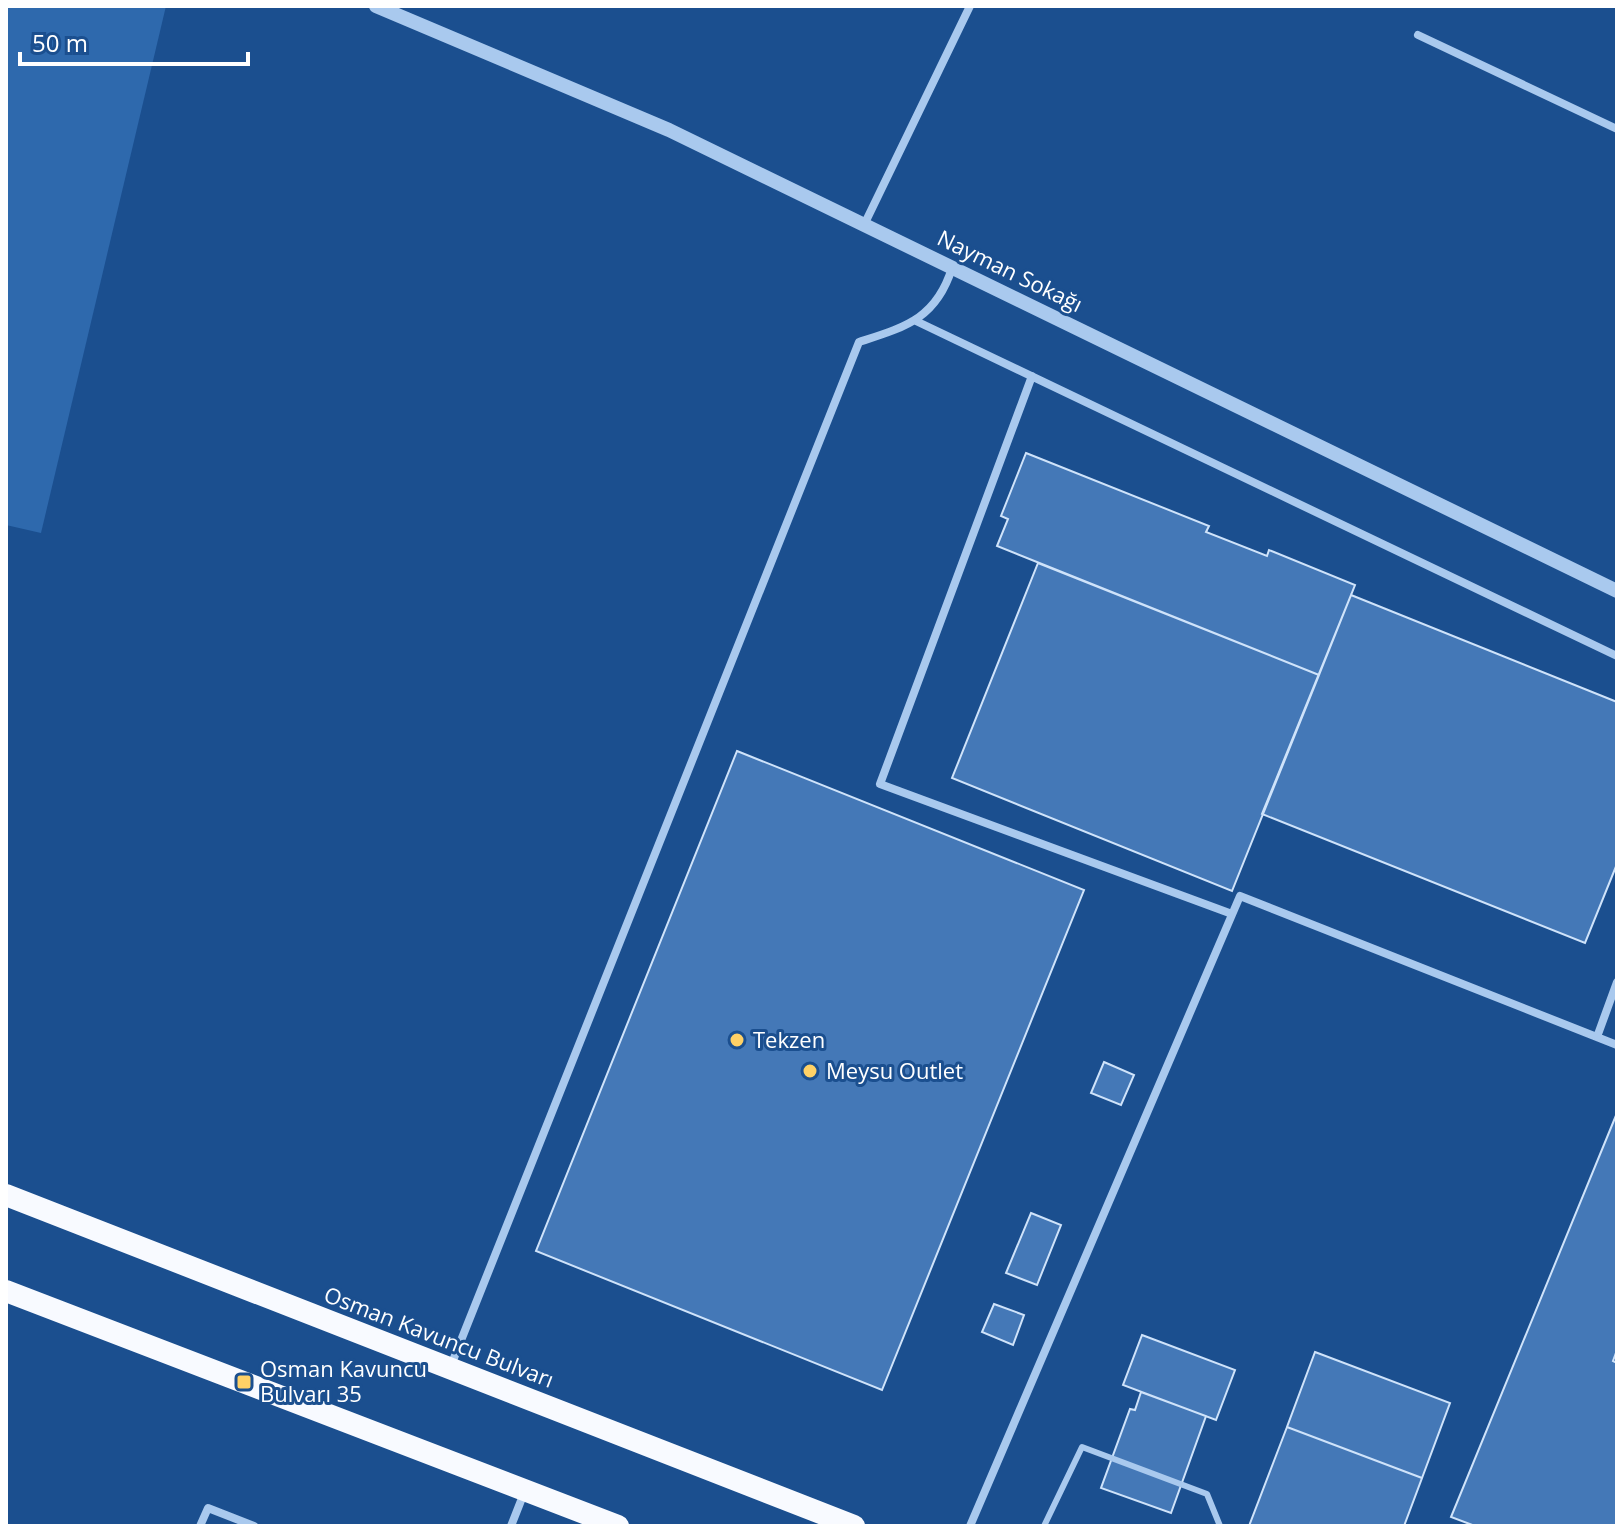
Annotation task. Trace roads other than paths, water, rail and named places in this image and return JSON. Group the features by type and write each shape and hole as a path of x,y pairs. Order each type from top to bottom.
{"highway":[{"name":"Osman Kavuncu Bulvarı","path":"6,1195 854,1526"},
{"path":"6,1291 618,1526"}],"street":[{"name":"Nayman Sokağı","path":"376,6 669,130 1617,591"},
{"path":"864,225 970,6"},
{"path":"1418,35 1617,129"},
{"path":"450,1369 859,342 916,321 939,297 952,268"},
{"path":"916,321 1617,656"},
{"path":"1032,376 880,784 1232,914"},
{"path":"970,1526 1240,896 1617,1045"},
{"path":"1597,1037 1617,982"},
{"path":"511,1526 526,1489"},
{"path":"200,1526 208,1508 254,1526"}],"lane":[{"path":"1044,1526 1082,1447 1207,1494 1220,1526"}],"place":[{"name":"Tekzen","path":"737,1040"},
{"name":"Meysu Outlet","path":"810,1071"},
{"name":"Osman Kavuncu Bulvarı 35","path":"244,1382"}]}
